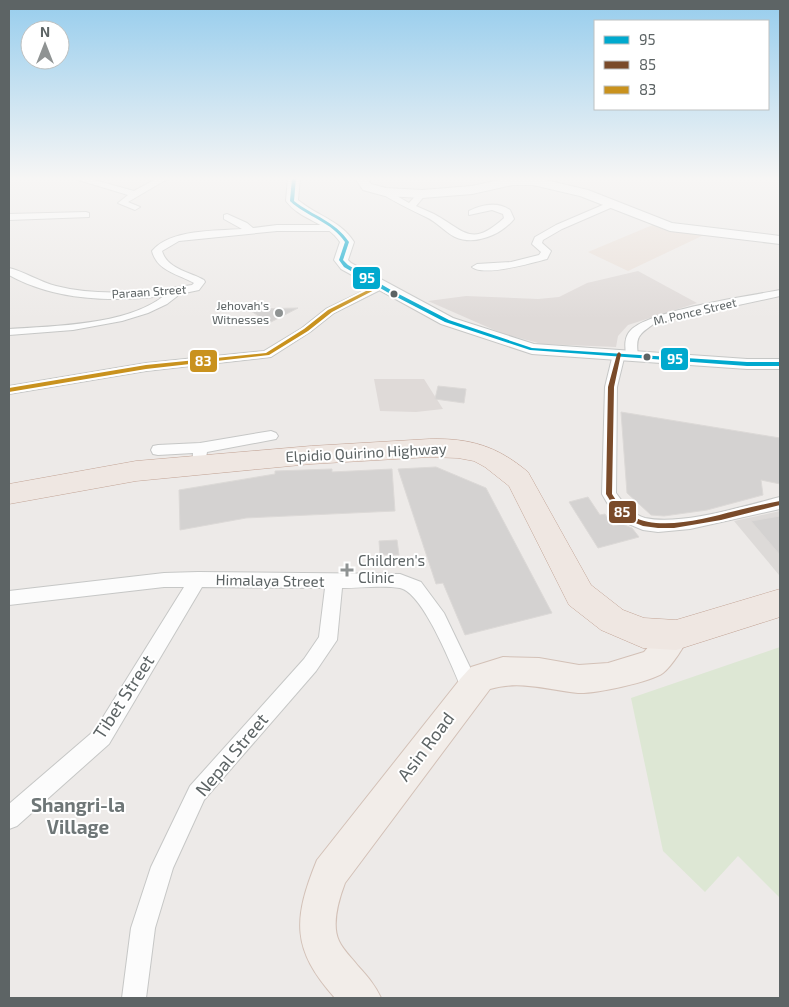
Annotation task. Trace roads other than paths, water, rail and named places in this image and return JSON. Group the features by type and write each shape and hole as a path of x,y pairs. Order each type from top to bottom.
{"highway":[{"name":"Elpidio Quirino Highway","path":"9,494 136,471 200,456 311,455 442,447 462,449 486,454 506,466 524,485 568,574 580,594 612,620 643,633 676,635 780,603"}],"main road":[{"path":"331,225 336,228 347,242 341,260 346,266 447,321 508,343 532,349 747,364 780,364"},
{"path":"665,225 780,240"},
{"name":"Asin Road","path":"361,998 331,966 322,950 316,930 319,902 330,873 471,688 481,677 503,672 539,672 580,679 608,677 653,663 676,635"}],"street":[{"path":"244,225 250,230"},
{"path":"444,225 459,234 471,238 478,237 502,225"},
{"path":"477,267 511,265 543,257 546,255 546,250 537,244 538,239 564,225"},
{"name":"Paraan Street","path":"9,271 38,285 77,293 106,294 177,291 195,288 200,282 161,262 157,251 177,238 277,228 336,228"},
{"path":"9,390 146,367 267,354 306,330 330,311 380,286"},
{"path":"9,332 62,328 113,319 151,309 171,297 177,291"},
{"name":"M. Ponce Street","path":"780,293 699,309 651,321 635,332 612,387 608,494 614,506 626,515 646,525 669,527 780,503"},
{"path":"158,450 200,456 271,436"},
{"name":"Tibet Street","path":"9,818 102,737 198,579"},
{"name":"Himalaya Street","path":"9,598 164,580 400,581 415,587 438,618 471,688"},
{"name":"Nepal Street","path":"134,998 143,928 162,867 180,826 197,793 310,665 328,640 334,582"}],"place":[{"name":"Jehovah's Witnesses","path":"279,313"},
{"name":"Children's Clinic","path":"347,570"}],"district":[{"name":"Shangri-la Village","path":"78,816"}]}
